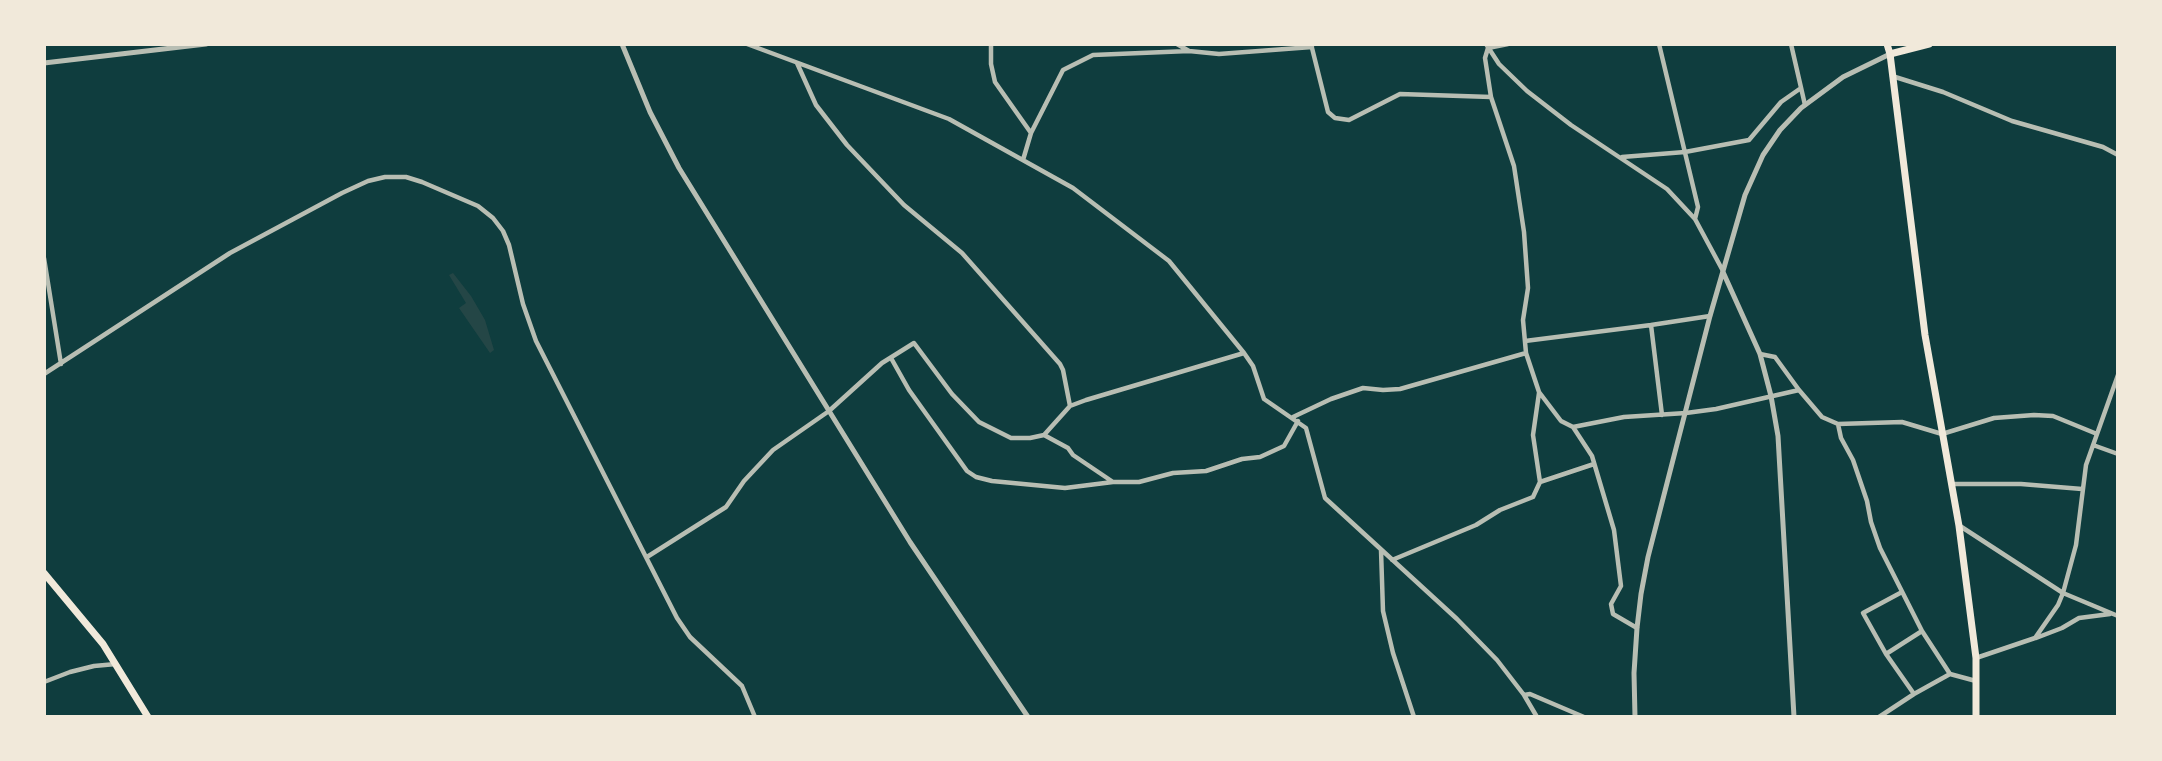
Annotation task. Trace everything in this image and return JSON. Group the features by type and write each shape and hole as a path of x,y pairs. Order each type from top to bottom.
{"main road":[{"path":"1887,44 1924,335 1959,526 1976,659 1976,717"},
{"path":"1890,54 1917,44"},
{"path":"1890,54 1929,44"},
{"path":"44,573 86,622 117,664 148,717"}],"street":[{"path":"44,63 206,44"},
{"path":"622,44 650,112 679,168 910,542 1028,717"},
{"path":"747,44 949,119 1073,188 1169,261 1244,353 1252,366 1264,399 1306,428 1325,498 1457,619 1497,660 1537,717"},
{"path":"990,44 995,82 1031,133"},
{"path":"1177,44 1189,51"},
{"path":"1487,46 1508,44"},
{"path":"1659,44 1698,207 1695,219"},
{"path":"1791,44 1805,105"},
{"path":"1023,160 1031,133 1063,70 1093,55 1189,51 1219,54 1311,45 1328,111 1335,118 1349,120 1400,94 1491,97"},
{"path":"1487,46 1485,58 1491,97 1514,166 1524,232 1528,288 1522,320 1525,353 1539,392 1561,421 1573,427 1592,456 1614,530 1618,557 1621,586 1611,604 1613,614 1637,628"},
{"path":"1487,46 1499,64 1527,91 1571,125 1667,189 1695,219 1723,272 1760,354 1778,436 1794,717"},
{"path":"1635,717 1637,628 1648,557 1710,316 1740,210 1753,175 1780,130 1805,105 1843,77 1890,54"},
{"path":"796,62 816,105 847,145 904,205 962,253 1059,364 1063,370 1070,406"},
{"path":"1892,76 1942,92 2012,121 2103,147 2118,155"},
{"path":"1622,158 1685,152 1749,140 1781,102 1801,88"},
{"path":"44,374 230,253 368,181 406,177 478,206 493,218 503,231 536,341 677,618 690,637 742,686 755,717"},
{"path":"44,258 61,364"},
{"path":"1525,341 1710,316"},
{"path":"1651,325 1662,415"},
{"path":"647,557 726,507 744,481 773,450 828,411 882,363 914,343 952,394 979,422 1011,438 1044,435 1070,406 1086,400 1244,353"},
{"path":"1292,418 1363,388 1400,389 1525,353"},
{"path":"1760,354 1775,357 1822,417 1838,424 1902,422 1942,434 1994,418 2034,415 2053,416 2097,434"},
{"path":"891,358 909,390 967,471 975,477 992,481 1065,488 1113,482 1139,482 1173,473 1206,471 1242,458 1261,457 1284,446 1298,421"},
{"path":"2035,638 2063,593 2076,545 2086,465 2118,375"},
{"path":"1573,427 1624,417 1716,409 1799,390"},
{"path":"1392,560 1476,525 1500,510 1533,497 1540,482 1533,435 1539,392"},
{"path":"1838,424 1841,438 1853,460 1867,501 1880,548 1922,631 1950,674 1976,681"},
{"path":"1044,435 1069,448 1073,456 1113,482"},
{"path":"2093,445 2118,454"},
{"path":"1540,482 1594,464"},
{"path":"1951,484 2021,484 2082,489"},
{"path":"1959,526 2063,593 2118,616"},
{"path":"1381,550 1383,611 1393,653 1414,717"},
{"path":"1902,592 1863,613 1886,654 1914,694"},
{"path":"1976,659 2062,628 2079,618 2111,614"},
{"path":"1886,654 1922,631"},
{"path":"44,682 94,666 117,664"},
{"path":"1880,717 1950,674"},
{"path":"1524,695 1530,694 1584,717"}],"shaded area":[{"path":"453,273 485,320 494,350 490,353 459,308 466,303 449,275"}]}
